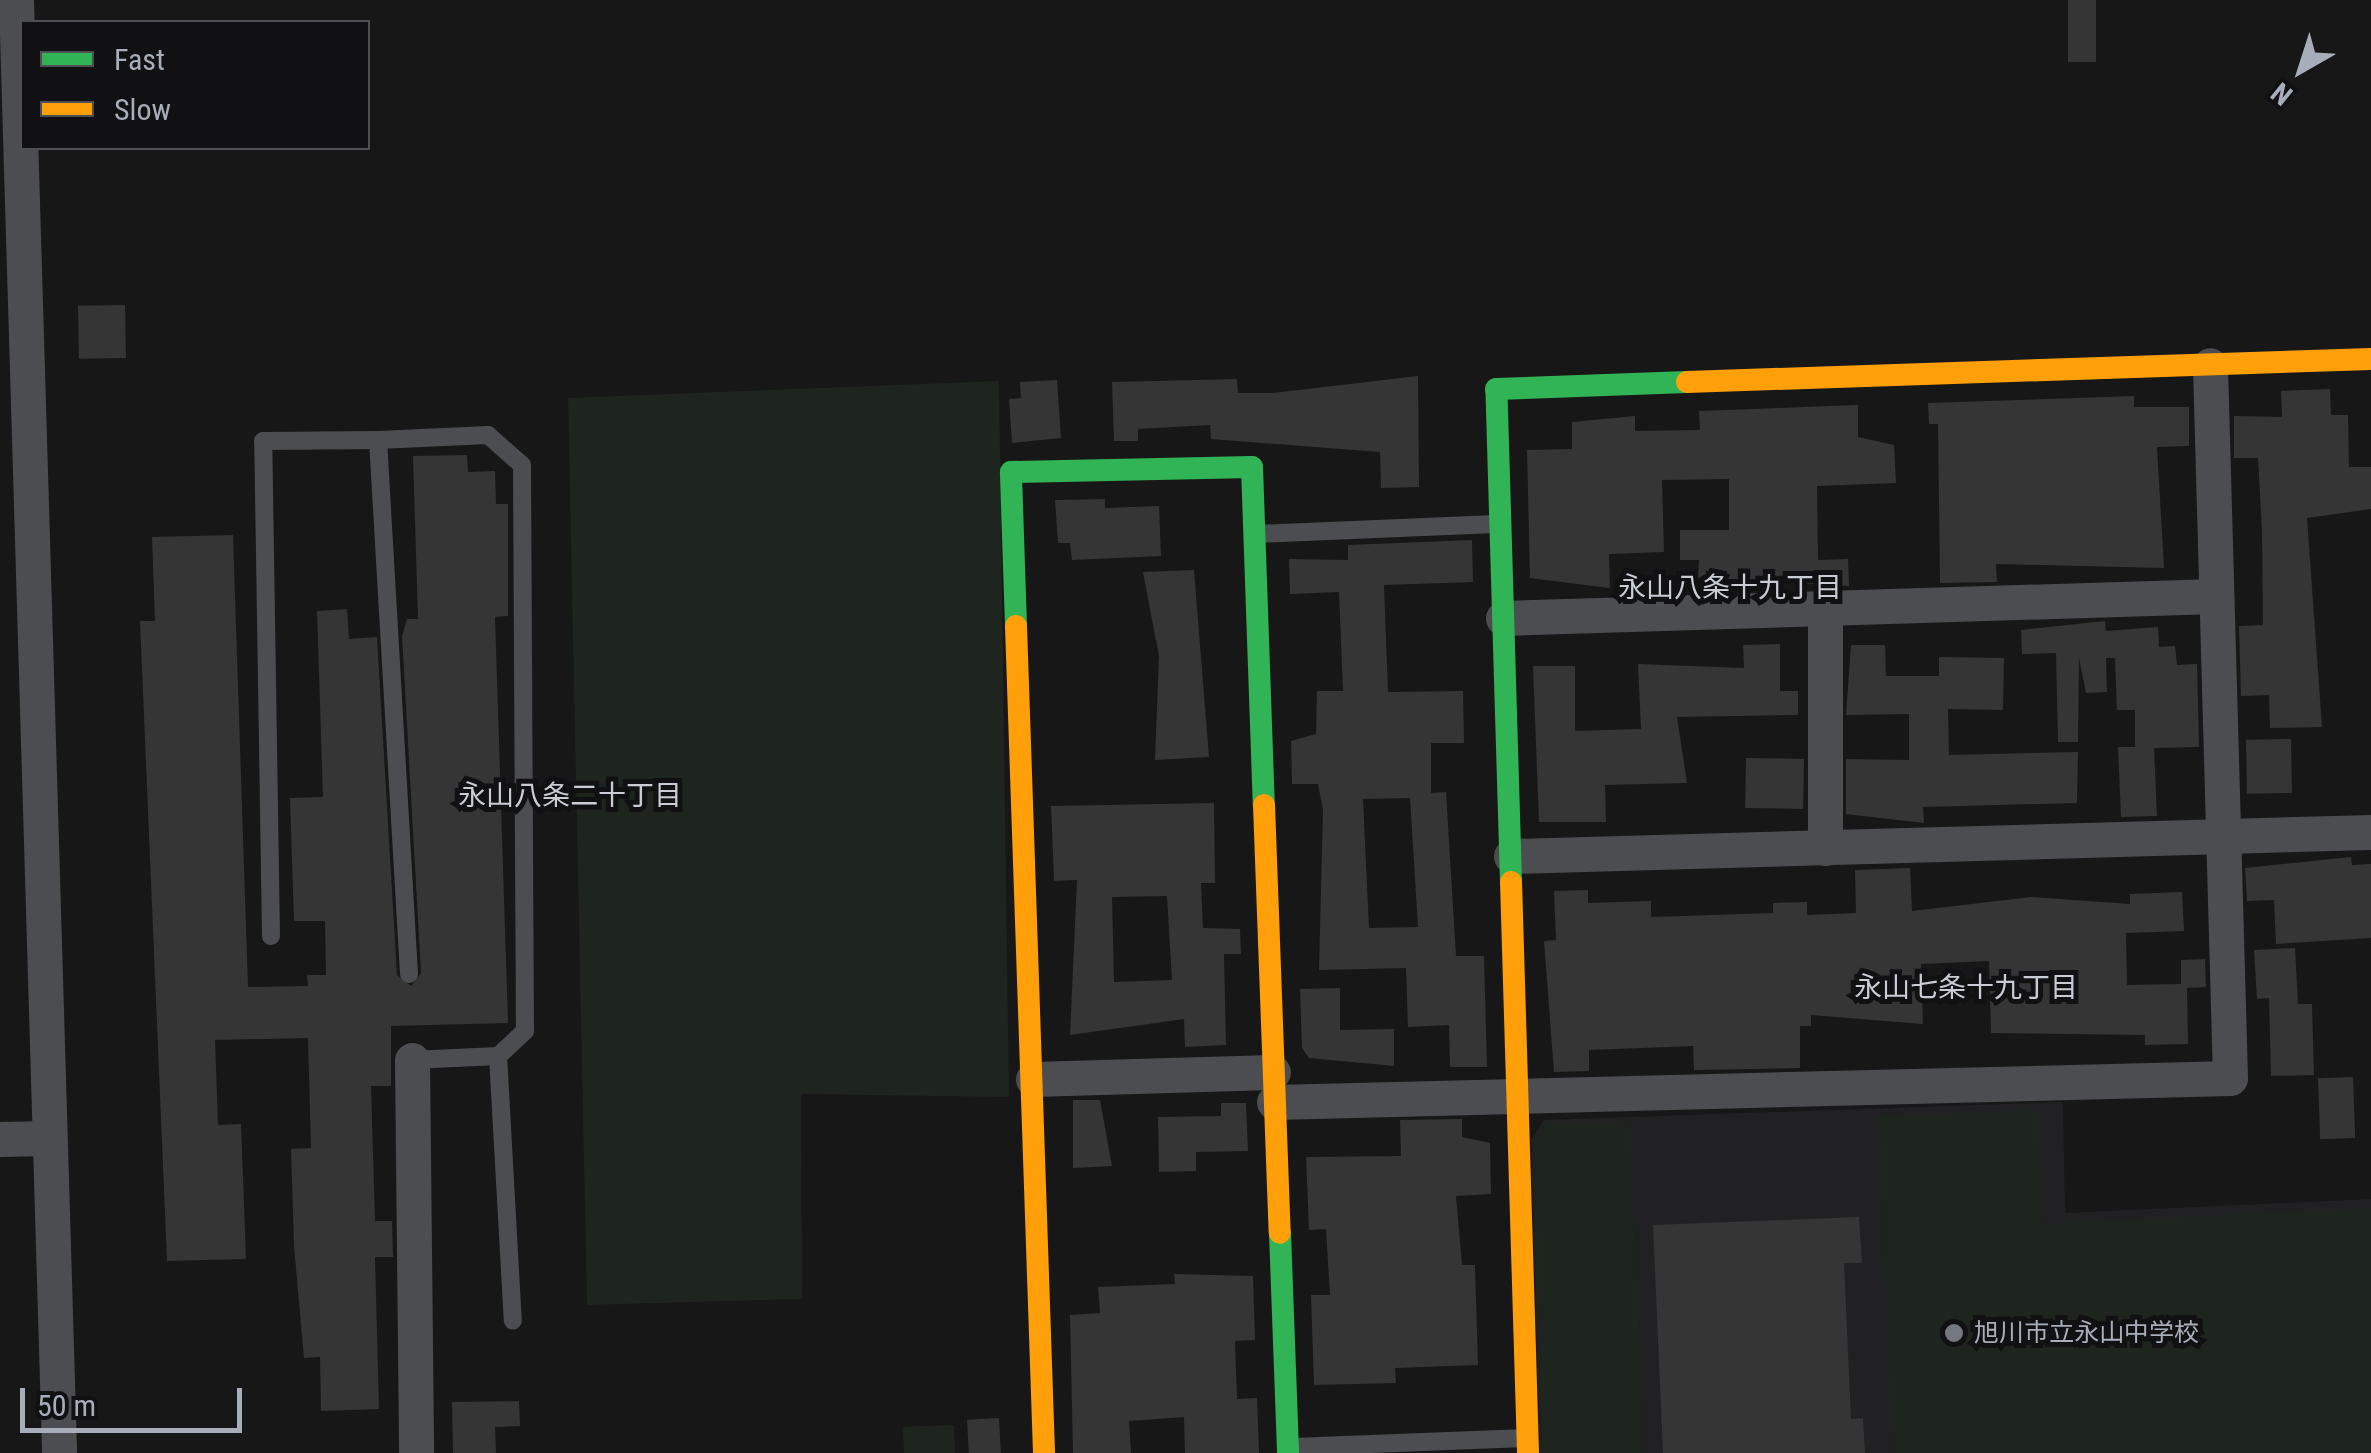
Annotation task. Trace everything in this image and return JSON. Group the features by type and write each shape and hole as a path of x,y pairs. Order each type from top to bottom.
{"street":[{"path":"16,0 14,442 48,1138 59,1453"},
{"path":"1527,1446 1496,389 2371,359"},
{"path":"1033,1079 1518,1097 2230,1078 2210,365"},
{"path":"1044,1453 1011,472 1252,468 1288,1450"},
{"path":"1503,618 2216,596"},
{"path":"1824,848 1825,610"},
{"path":"1511,856 2371,832"},
{"path":"412,1060 416,1453"},
{"path":"0,1139 48,1138"}],"lane":[{"path":"271,936 264,441 488,435 522,465 525,1031 498,1056 412,1060"},
{"path":"378,440 409,974"},
{"path":"1254,534 1500,524"},
{"path":"498,1056 513,1322"},
{"path":"1288,1450 1527,1446"}],"shaded area":[{"path":"999,381 1009,1097 801,1094 802,1299 587,1305 568,398"},
{"name":"旭川市立永山中学校","path":"2063,1102 2065,1213 2371,1199 2371,1453 1540,1453 1531,1140 1544,1120"},
{"path":"2037,1110 2043,1224 2371,1208 2371,1453 1892,1453 1880,1116"},
{"path":"1630,1121 1645,1453 1543,1453 1534,1141 1548,1123"},
{"path":"954,1425 955,1453 904,1453 903,1427"}],"building":[{"path":"2068,0 2096,0 2096,62 2068,62"},
{"path":"125,305 126,358 79,359 78,306"},
{"path":"1418,376 1419,487 1381,488 1380,452 1211,439 1210,425 1138,429 1138,441 1114,441 1112,382 1237,379 1238,393 1273,393"},
{"path":"1057,380 1061,438 1012,443 1009,399 1021,398 1020,382"},
{"path":"2330,389 2331,415 2348,415 2349,467 2371,467 2371,509 2307,518 2322,727 2270,728 2269,695 2241,696 2239,626 2263,625 2262,531 2258,458 2234,458 2234,416 2282,417 2281,391"},
{"path":"2134,396 2134,407 2189,407 2189,446 2157,447 2164,568 1996,564 1997,582 1940,583 1938,424 1929,424 1928,403"},
{"path":"1858,405 1858,437 1894,445 1896,483 1817,486 1818,560 1848,559 1849,586 1698,578 1699,560 1680,560 1680,530 1729,530 1729,479 1662,480 1664,552 1609,554 1610,588 1530,578 1527,450 1572,449 1572,422 1635,416 1635,431 1700,430 1699,411"},
{"path":"467,455 468,472 495,471 496,504 508,504 508,616 495,617 508,1023 391,1026 391,1086 371,1086 375,1221 392,1221 393,1257 375,1257 379,1409 321,1411 320,1357 304,1358 294,1246 291,1149 311,1148 308,1038 215,1040 218,1125 241,1124 246,1259 167,1261 140,621 155,621 152,537 233,535 248,987 308,986 307,975 326,975 325,921 294,921 290,798 323,797 317,611 347,609 349,639 377,637 397,975 411,986 421,973 402,636 407,619 418,619 413,456"},
{"path":"1105,499 1105,508 1159,506 1161,556 1072,560 1070,543 1058,543 1055,500"},
{"path":"1472,540 1473,582 1384,585 1388,692 1463,691 1464,743 1431,743 1431,793 1446,792 1456,956 1484,956 1487,1067 1450,1067 1449,1025 1408,1027 1406,968 1319,970 1323,810 1318,784 1292,784 1291,741 1316,734 1317,691 1343,691 1339,592 1290,594 1289,559 1348,560 1348,545","holes":["1410,798 1418,927 1369,928 1363,799"]},
{"path":"1194,570 1209,757 1155,760 1159,656 1143,572"},
{"path":"2105,621 2106,631 2158,627 2159,647 2175,646 2177,665 2197,664 2199,747 2154,748 2157,816 2121,817 2118,747 2135,747 2135,710 2117,710 2115,658 2106,658 2107,692 2086,693 2079,658 2078,742 2058,742 2056,653 2022,654 2021,630"},
{"path":"1780,644 1780,691 1798,691 1798,715 1677,717 1687,783 1605,785 1606,822 1539,822 1533,666 1575,666 1575,731 1641,729 1638,664 1744,668 1743,645"},
{"path":"1851,645 1885,645 1886,676 1939,676 1939,657 2004,658 2003,710 1948,709 1949,755 2078,752 2077,803 1923,807 1924,823 1846,814 1846,759 1909,760 1909,714 1846,715"},
{"path":"2291,739 2292,793 2247,794 2246,740"},
{"path":"1746,758 1804,759 1803,809 1745,808"},
{"path":"1214,803 1215,883 1201,883 1203,928 1240,929 1241,954 1224,954 1226,1045 1185,1047 1184,1019 1070,1035 1077,880 1054,881 1051,806","holes":["1167,896 1172,980 1114,982 1112,897"]},
{"path":"2351,857 2352,865 2371,864 2371,938 2276,944 2274,900 2247,901 2245,868"},
{"path":"1910,868 1912,911 2031,897 2130,904 2130,894 2182,892 2184,931 2126,933 2127,985 2181,984 2181,960 2205,959 2206,987 2187,988 2188,1044 2145,1045 2145,1035 1991,1033 1989,961 1921,964 1923,1024 1811,1015 1811,1026 1800,1026 1800,1068 1694,1070 1693,1046 1589,1050 1589,1071 1554,1072 1544,941 1556,940 1554,891 1588,890 1588,903 1651,901 1651,917 1773,913 1773,903 1807,902 1807,915 1856,913 1855,870"},
{"path":"2295,948 2298,1004 2312,1004 2314,1075 2271,1076 2269,998 2257,999 2254,950"},
{"path":"1340,988 1340,1030 1394,1029 1394,1066 1309,1058 1302,1048 1300,989"},
{"path":"2353,1077 2355,1138 2320,1139 2318,1078"},
{"path":"1073,1100 1100,1100 1112,1166 1073,1168"},
{"path":"1221,1103 1246,1103 1248,1151 1196,1152 1196,1171 1159,1172 1158,1117 1221,1116"},
{"path":"1462,1119 1462,1137 1490,1143 1491,1194 1456,1196 1462,1265 1475,1265 1478,1365 1395,1368 1396,1383 1314,1385 1311,1295 1330,1295 1326,1229 1309,1230 1306,1157 1401,1156 1400,1120"},
{"path":"1859,1217 1862,1263 1844,1263 1851,1419 1863,1418 1865,1453 1663,1453 1653,1225"},
{"path":"1174,1274 1253,1276 1255,1340 1235,1341 1237,1399 1257,1398 1259,1453 1185,1453 1184,1417 1129,1421 1131,1453 1073,1453 1070,1315 1100,1313 1098,1287 1175,1284"},
{"path":"519,1401 520,1426 495,1427 496,1453 453,1453 452,1402"},
{"path":"999,1418 1001,1453 969,1453 967,1420"}],"traffic: fast":[{"path":"1511,882 1496,389 1687,382"},
{"path":"1016,626 1011,472 1252,467 1264,805"},
{"path":"1280,1233 1288,1453"}],"traffic: slow":[{"path":"1687,382 2371,359"},
{"path":"1016,626 1044,1453"},
{"path":"1264,805 1280,1233"},
{"path":"1511,882 1528,1453"}],"place":[{"name":"旭川市立永山中学校","path":"1954,1333"}],"district":[{"name":"永山八条十九丁目","path":"1730,588"},
{"name":"永山八条二十丁目","path":"570,796"},
{"name":"永山七条十九丁目","path":"1966,988"}]}
